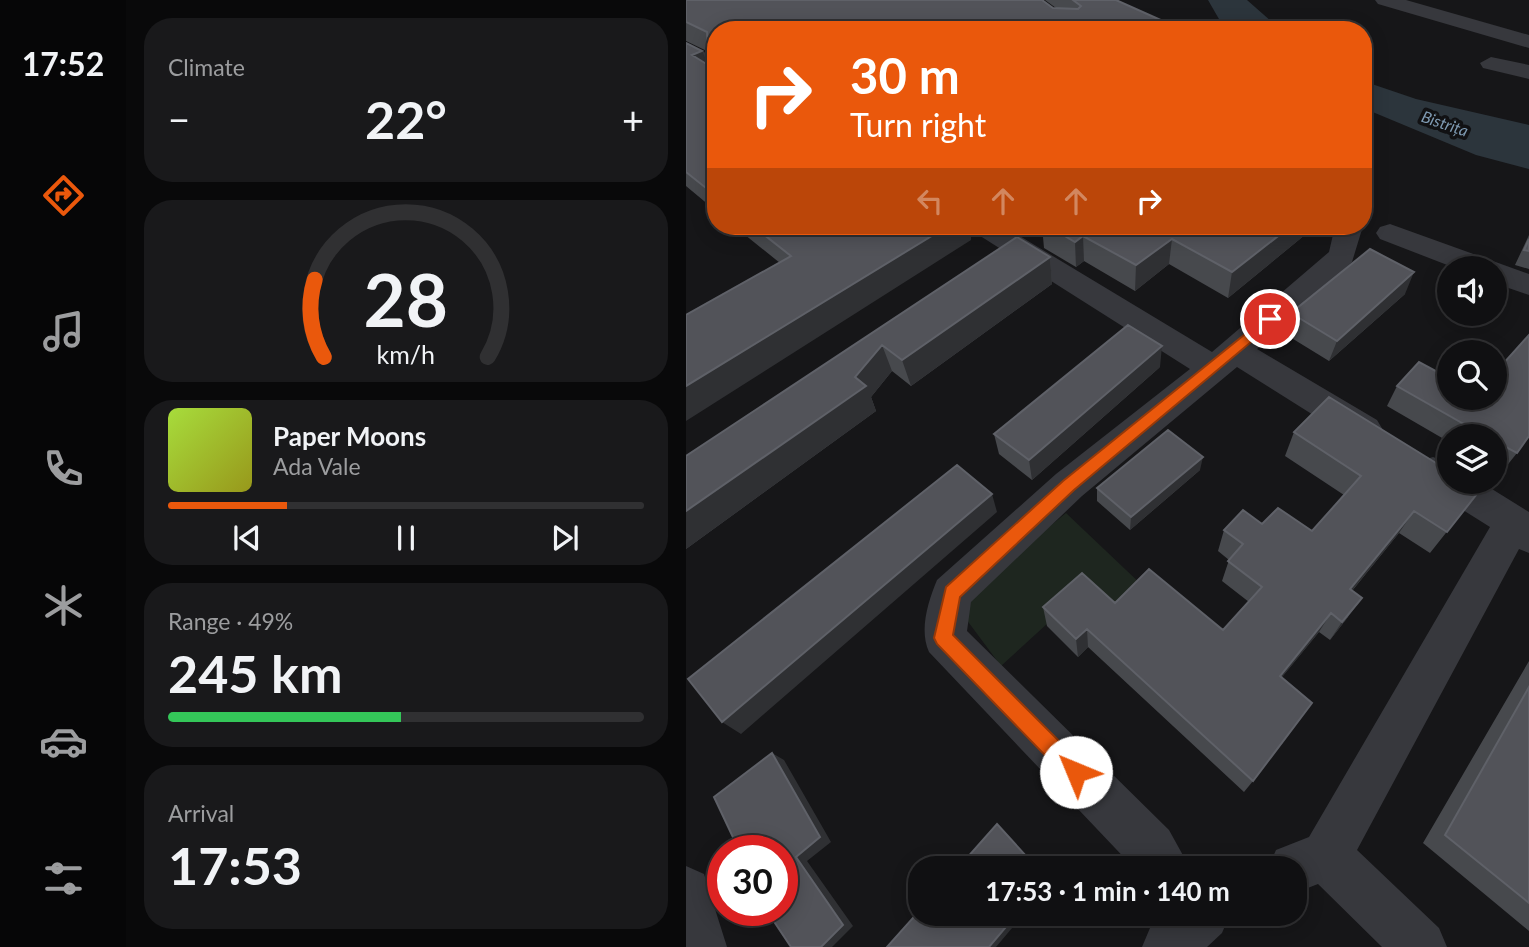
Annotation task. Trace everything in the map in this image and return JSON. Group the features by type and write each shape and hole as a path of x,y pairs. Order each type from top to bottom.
{"street":[{"path":"1385,0 1529,42"},
{"path":"686,49 707,62"},
{"path":"1491,63 1529,72"},
{"path":"1390,233 1451,256"},
{"path":"1000,235 1224,360 1404,454 1522,529 1310,862 1420,947"},
{"path":"1156,856 943,638 952,593 1069,485 1224,360 1345,241"},
{"path":"1507,277 1529,285"},
{"path":"686,892 700,947"}],"shaded area":[{"path":"1066,513 1145,588 1114,619 1083,591 1001,666 966,619 975,588"}],"water":[{"path":"1208,0 1247,0 1271,21 1220,21"},
{"name":"Bistrița","path":"1372,84 1416,99 1529,125 1529,169 1476,155 1372,112"}],"building":[{"path":"686,0 1042,0 1053,8 1078,9 1081,6 1073,0 1116,0 1163,21 707,21 707,32 686,22"},
{"path":"686,43 702,51 692,55 707,64 707,189 686,172"},
{"path":"764,235 933,235 686,386 686,315 791,256"},
{"path":"1063,235 1279,235 1232,272 1172,239 1136,265 1083,236 1075,242"},
{"path":"1017,237 1050,257 902,360 882,345 855,377 866,386 686,511 686,456"},
{"path":"1370,249 1414,272 1337,341 1291,313"},
{"path":"1128,325 1162,346 1029,460 994,434"},
{"path":"1529,335 1529,436 1517,453 1507,448 1507,424 1464,424 1439,410 1507,410 1507,360"},
{"path":"1419,362 1437,372 1437,409 1397,386"},
{"path":"1329,397 1437,464 1437,494 1477,494 1447,532 1414,511 1350,589 1362,598 1342,622 1331,613 1280,676 1312,703 1253,781 1087,629 1076,639 1043,607 1082,573 1115,603 1149,569 1223,630 1262,587 1228,561 1243,544 1224,530 1243,510 1262,524 1278,508 1312,531 1361,476 1294,432"},
{"path":"1168,430 1203,457 1131,517 1097,488"},
{"path":"957,465 992,494 722,722 688,679"},
{"path":"1529,687 1529,903 1445,835"},
{"path":"772,753 820,837 798,855 798,835 732,835 714,797"},
{"path":"997,824 1026,856 969,856"},
{"path":"798,860 843,925 821,947 791,947 777,926 798,926"},
{"path":"908,923 908,926 1007,926 989,947 887,947"}],"route":[{"path":"1076,772 943,638 952,593 1069,485 1235,351 1270,319"}]}
